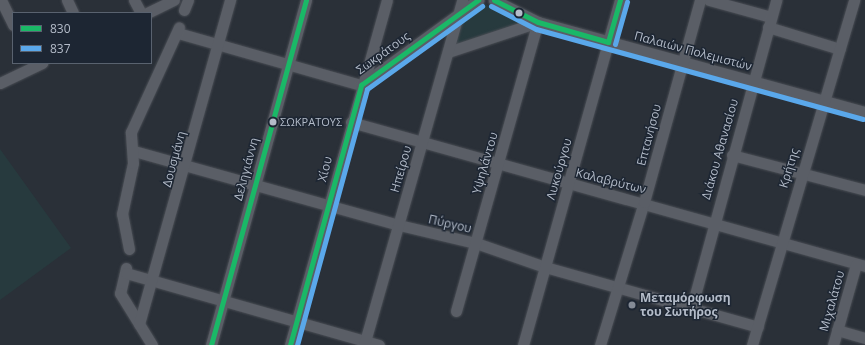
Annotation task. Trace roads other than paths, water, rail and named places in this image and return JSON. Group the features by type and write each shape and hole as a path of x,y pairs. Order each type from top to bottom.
{"street":[{"path":"1,0 12,23"},
{"path":"67,0 73,12"},
{"path":"134,0 140,12"},
{"path":"149,12 174,0"},
{"name":"Δουσμάνη","path":"139,324 185,167 230,0"},
{"name":"Δεληγιάννη","path":"212,345 306,0"},
{"name":"Χίου","path":"290,345 361,85 387,0"},
{"name":"Ηπείρου","path":"365,343 462,0"},
{"name":"Σωκράτους","path":"134,151 131,132 134,119 178,30 217,46 287,67 361,85 478,0"},
{"name":"Παλαιών Πολεμιστών","path":"494,0 538,22 865,112"},
{"name":"Λυκούργου","path":"523,345 620,0"},
{"name":"Επτανήσου","path":"603,344 617,286 644,202 700,0"},
{"path":"709,0 840,49"},
{"name":"Διάκου Αθανασίου","path":"692,306 713,221 776,0"},
{"name":"Κρήτης","path":"752,345 801,173 854,0"},
{"path":"448,52 538,22"},
{"name":"Υψηλάντου","path":"456,311 538,22"},
{"path":"0,83 36,64"},
{"name":"Καλαβρύτων","path":"351,122 422,143 499,162 569,184 644,202 713,221 861,265"},
{"path":"129,249 123,208 134,151"},
{"name":"Πύργου","path":"134,151 185,167 398,225 476,243 545,267 692,306 758,327"},
{"path":"732,155 865,190"},
{"name":"Μιχαλάτου","path":"833,345 861,265"},
{"path":"152,345 120,293 126,271 152,283 365,343 379,345"},
{"path":"838,330 865,338"}],"place":[{"name":"ΣΩΚΡΑΤΟΥΣ","path":"273,122"},
{"name":"Μεταμόρφωση του Σωτήρος","path":"632,305"}]}
